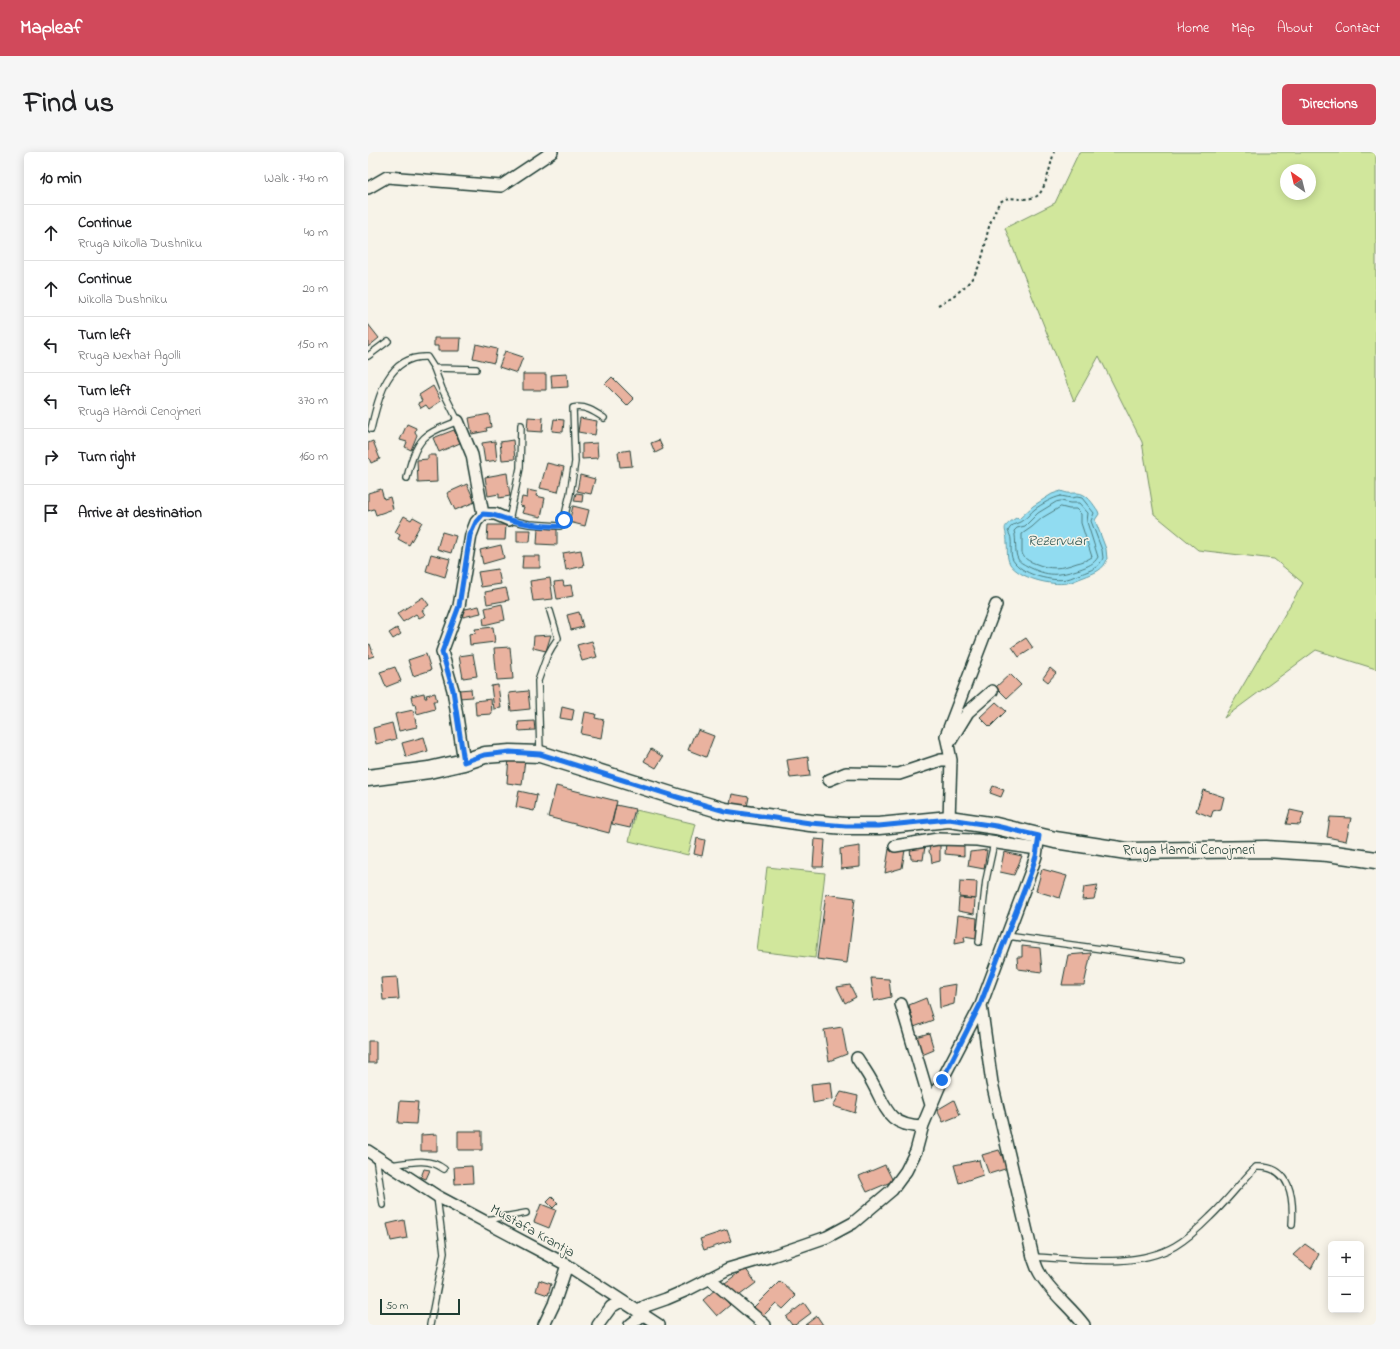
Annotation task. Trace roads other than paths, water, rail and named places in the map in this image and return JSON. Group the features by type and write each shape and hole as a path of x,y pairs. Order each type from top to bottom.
{"street":[{"path":"368,188 387,177 501,186 552,152"},
{"path":"458,421 472,455 483,514"},
{"path":"464,762 453,690 442,652 459,606 470,535 476,522 483,514 495,514 509,520"},
{"path":"949,819 951,760 946,736 996,605"},
{"path":"948,745 968,712 992,691"},
{"name":"Rruga Hamdi Cenojmeri","path":"368,778 429,770 464,762 484,755 510,752 540,754 725,811 810,823 846,826 879,826 949,819 996,826 1038,843 1056,840 1127,851 1266,850 1328,853 1376,860"},
{"path":"829,780 846,773 899,774 941,760 951,760"},
{"path":"630,1325 646,1306 687,1290 709,1278 743,1264 772,1256 827,1237 853,1224 887,1195 906,1171 916,1151 922,1127 931,1105 980,1005 1031,872 1038,843 994,843 977,840 938,838 895,846"},
{"path":"901,1004 931,1105"},
{"path":"980,1005 992,1083 1033,1257 1039,1272 1051,1288 1084,1325"},
{"path":"857,1058 891,1117 899,1123 909,1126 922,1127"},
{"name":"Mustafa Krantja","path":"372,1154 437,1196 485,1220 567,1265 659,1325"},
{"path":"544,1325 554,1304 567,1265"},
{"path":"709,1278 765,1325"},
{"path":"598,1325 611,1307 621,1301"}],"lane":[{"path":"368,356 388,341"},
{"path":"371,429 384,385 392,373 400,365 417,356 427,357 434,368 442,389 458,421 433,432 424,438 412,459 407,478"},
{"path":"434,368 476,369"},
{"path":"521,424 520,468 509,520 529,524 560,526 564,520 575,462 573,408 579,407 591,410 604,418"},
{"path":"540,754 538,681 547,656 558,638 550,611"},
{"path":"979,942 986,880 994,843"},
{"path":"1006,936 1182,960"},
{"path":"372,1154 383,1205"},
{"path":"390,1165 417,1161 429,1161 438,1164 444,1169"},
{"path":"1033,1257 1116,1260 1156,1254 1175,1246 1210,1217 1256,1167 1264,1166 1273,1169 1288,1183 1293,1208 1292,1225"},
{"path":"430,1325 444,1252 437,1196"},
{"path":"485,1220 526,1214"}],"water":[{"name":"Rezervuar","path":"1061,491 1067,493 1081,493 1089,499 1098,511 1099,514 1095,520 1106,549 1107,559 1104,566 1098,571 1069,583 1060,584 1036,580 1014,569 1009,561 1005,529 1007,524 1016,518 1019,519 1033,506 1052,494"}]}
